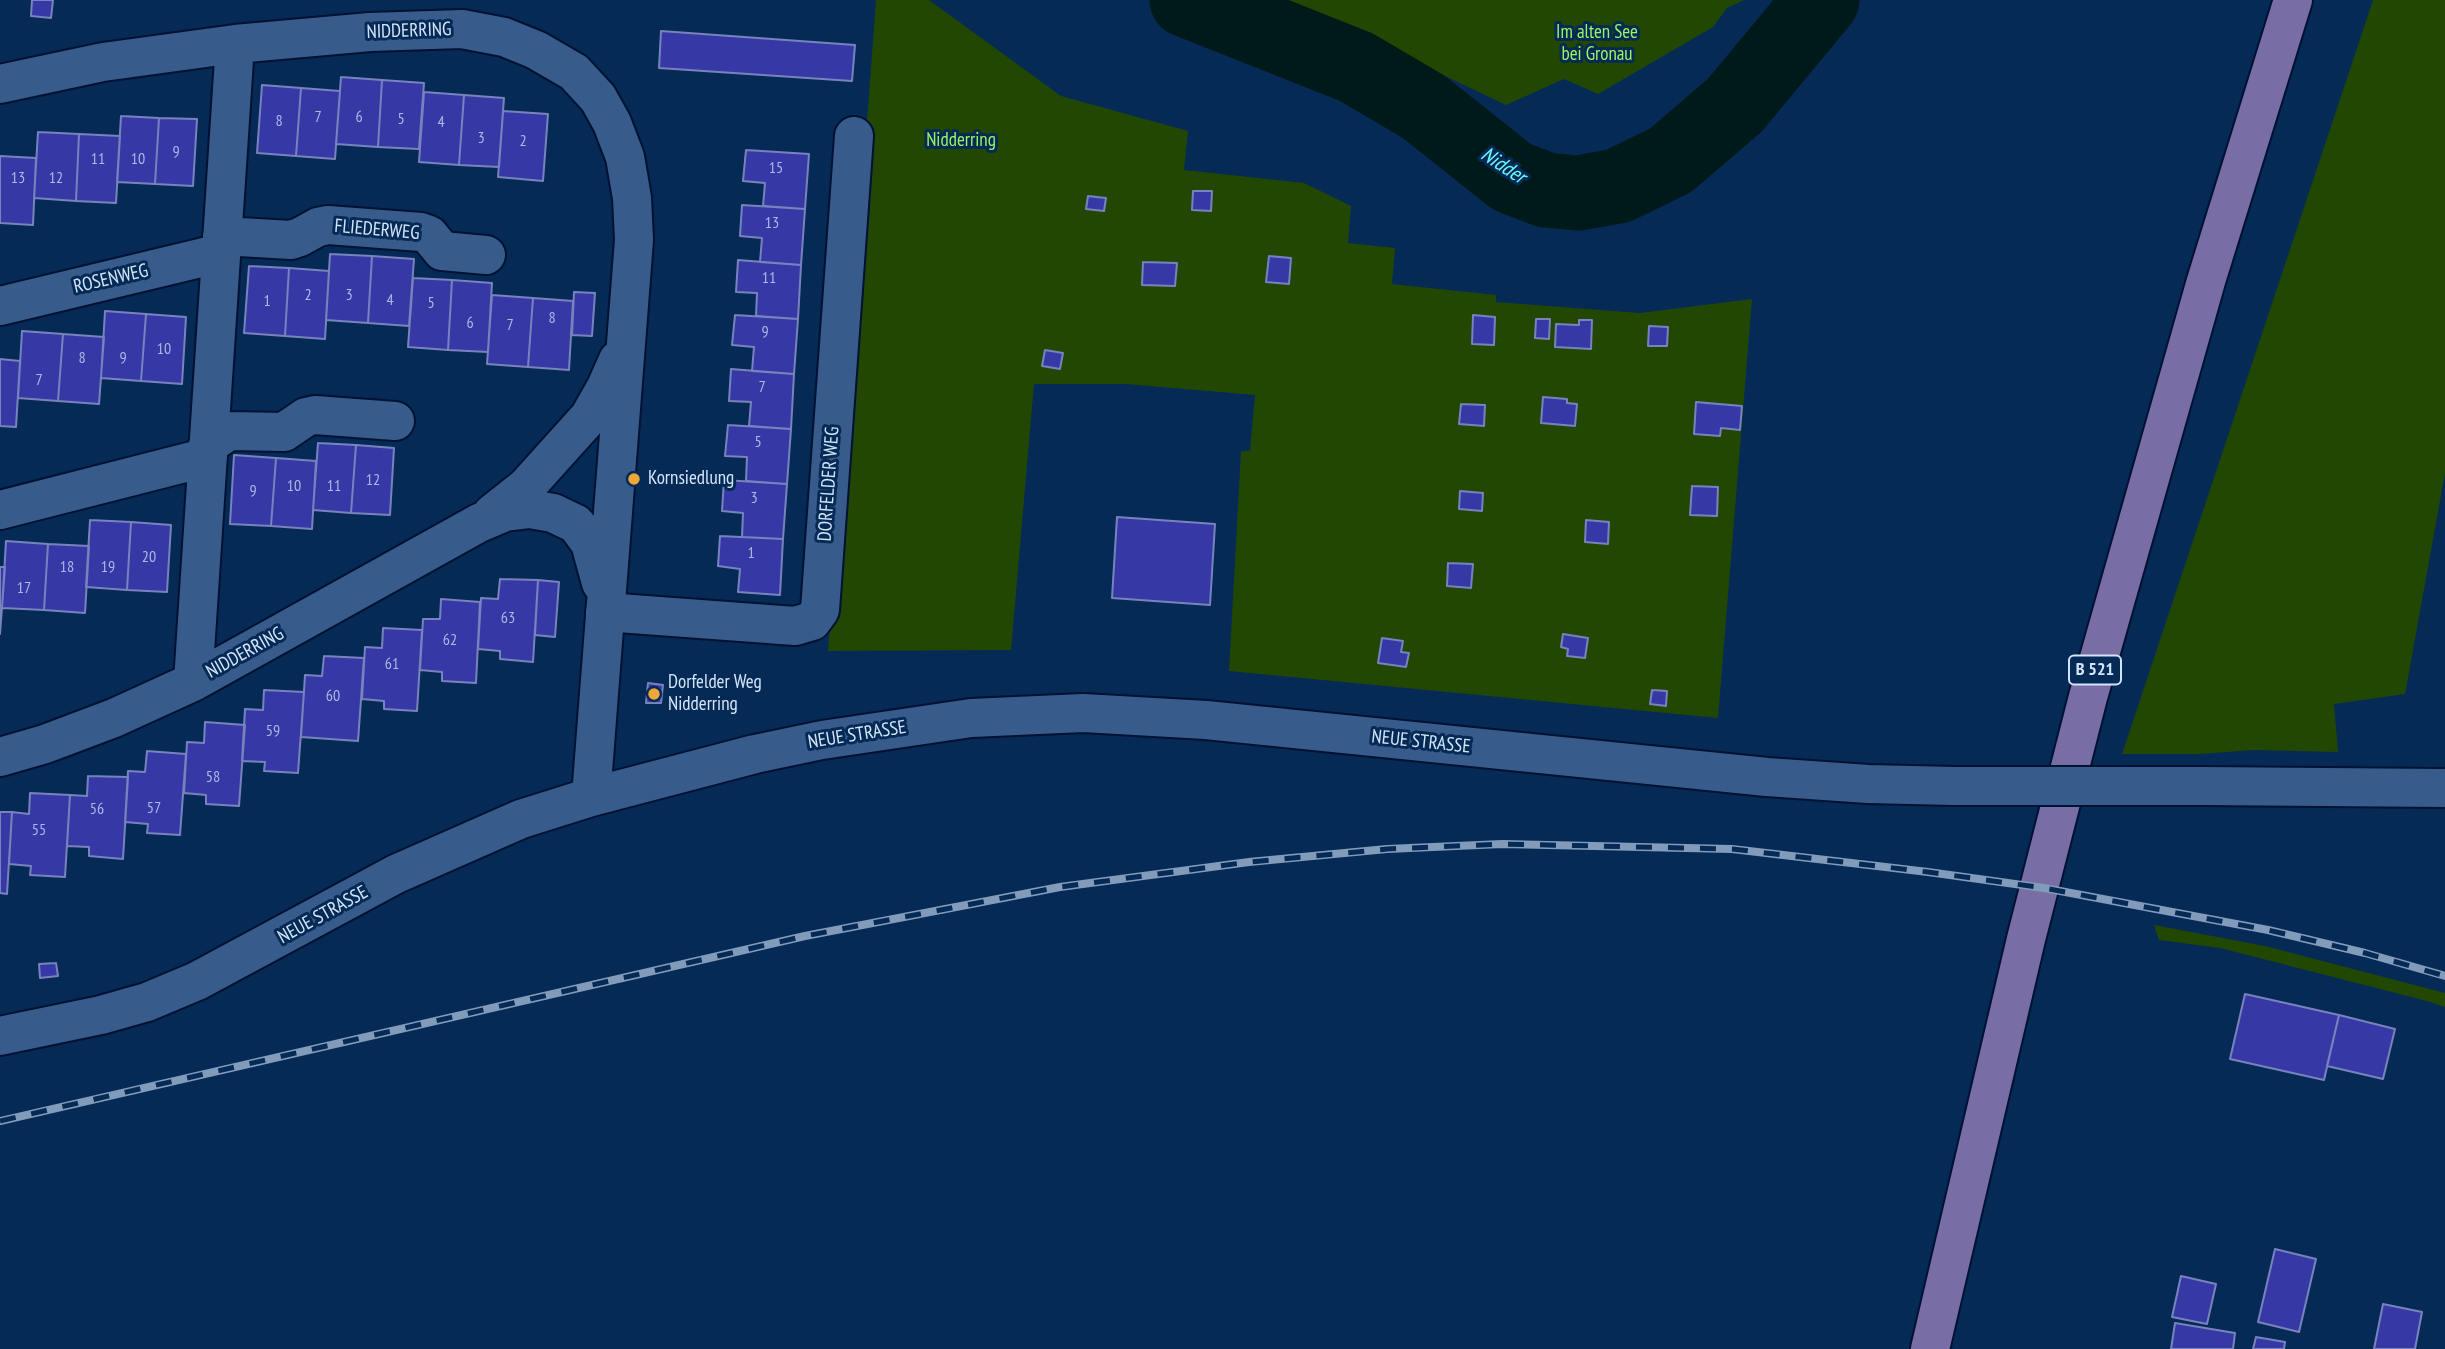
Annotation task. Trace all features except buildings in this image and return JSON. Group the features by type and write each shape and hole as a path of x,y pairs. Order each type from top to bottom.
{"main road":[{"name":"B 521","path":"1930,1349 2026,939 2088,697 2206,281 2293,0"}],"street":[{"name":"NIDDERRING","path":"0,83 103,62 235,44 370,32 462,29 504,37 536,50 574,72 598,98 612,123 625,157 635,240 591,797"},
{"path":"192,682 235,44"},
{"name":"DORFELDER WEG","path":"605,612 795,626 812,621 820,610 854,136"},
{"name":"FLIEDERWEG","path":"222,245 291,240 318,227 341,226 421,232 429,235 442,251 486,255"},
{"name":"ROSENWEG","path":"0,306 222,245"},
{"name":"NIDDERRING","path":"479,523 526,487 589,417 606,387 628,337"},
{"path":"0,510 208,451 229,431 284,432 306,417 315,415 395,421"},
{"name":"NIDDERRING","path":"0,757 45,744 114,718 192,682 479,523 505,512 530,509 553,513 576,524 590,543 600,574 605,612"},
{"name":"NEUE STRASSE","path":"0,1036 101,1015 172,992 246,957 396,874 521,819 591,797 730,760 822,740 971,718 1083,713 1206,720 1767,777 1955,786 2428,788"}],"green space":[{"name":"Nidderring","path":"876,0 929,0 1061,96 1188,131 1184,170 1304,183 1351,206 1348,243 1395,248 1392,284 1496,295 1496,302 1640,313 1752,299 1718,718 1229,671 1241,451 1250,451 1255,395 1126,384 1034,384 1011,650 828,651"},
{"name":"Im alten See bei Gronau","path":"1286,0 1744,0 1727,8 1713,27 1598,94 1564,79 1506,105"},
{"path":"2373,0 2445,0 2445,473 2405,694 2334,704 2338,752 2254,750 2199,754 2122,754"},
{"path":"2154,925 2265,946 2445,993 2445,1007 2220,948 2159,940"}],"waterway":[{"name":"Nidder","path":"1187,0 1356,67 1424,107 1512,177 1546,190 1578,193 1618,186 1671,160 1735,105 1822,0"}],"railway":[{"path":"0,1121 805,936 1060,887 1249,862 1387,849 1502,844 1732,849 1928,872 2044,888 2268,930 2365,953 2445,976"}],"place":[{"name":"Kornsiedlung","path":"634,479"},
{"name":"Dorfelder Weg Nidderring","path":"654,694"}]}
